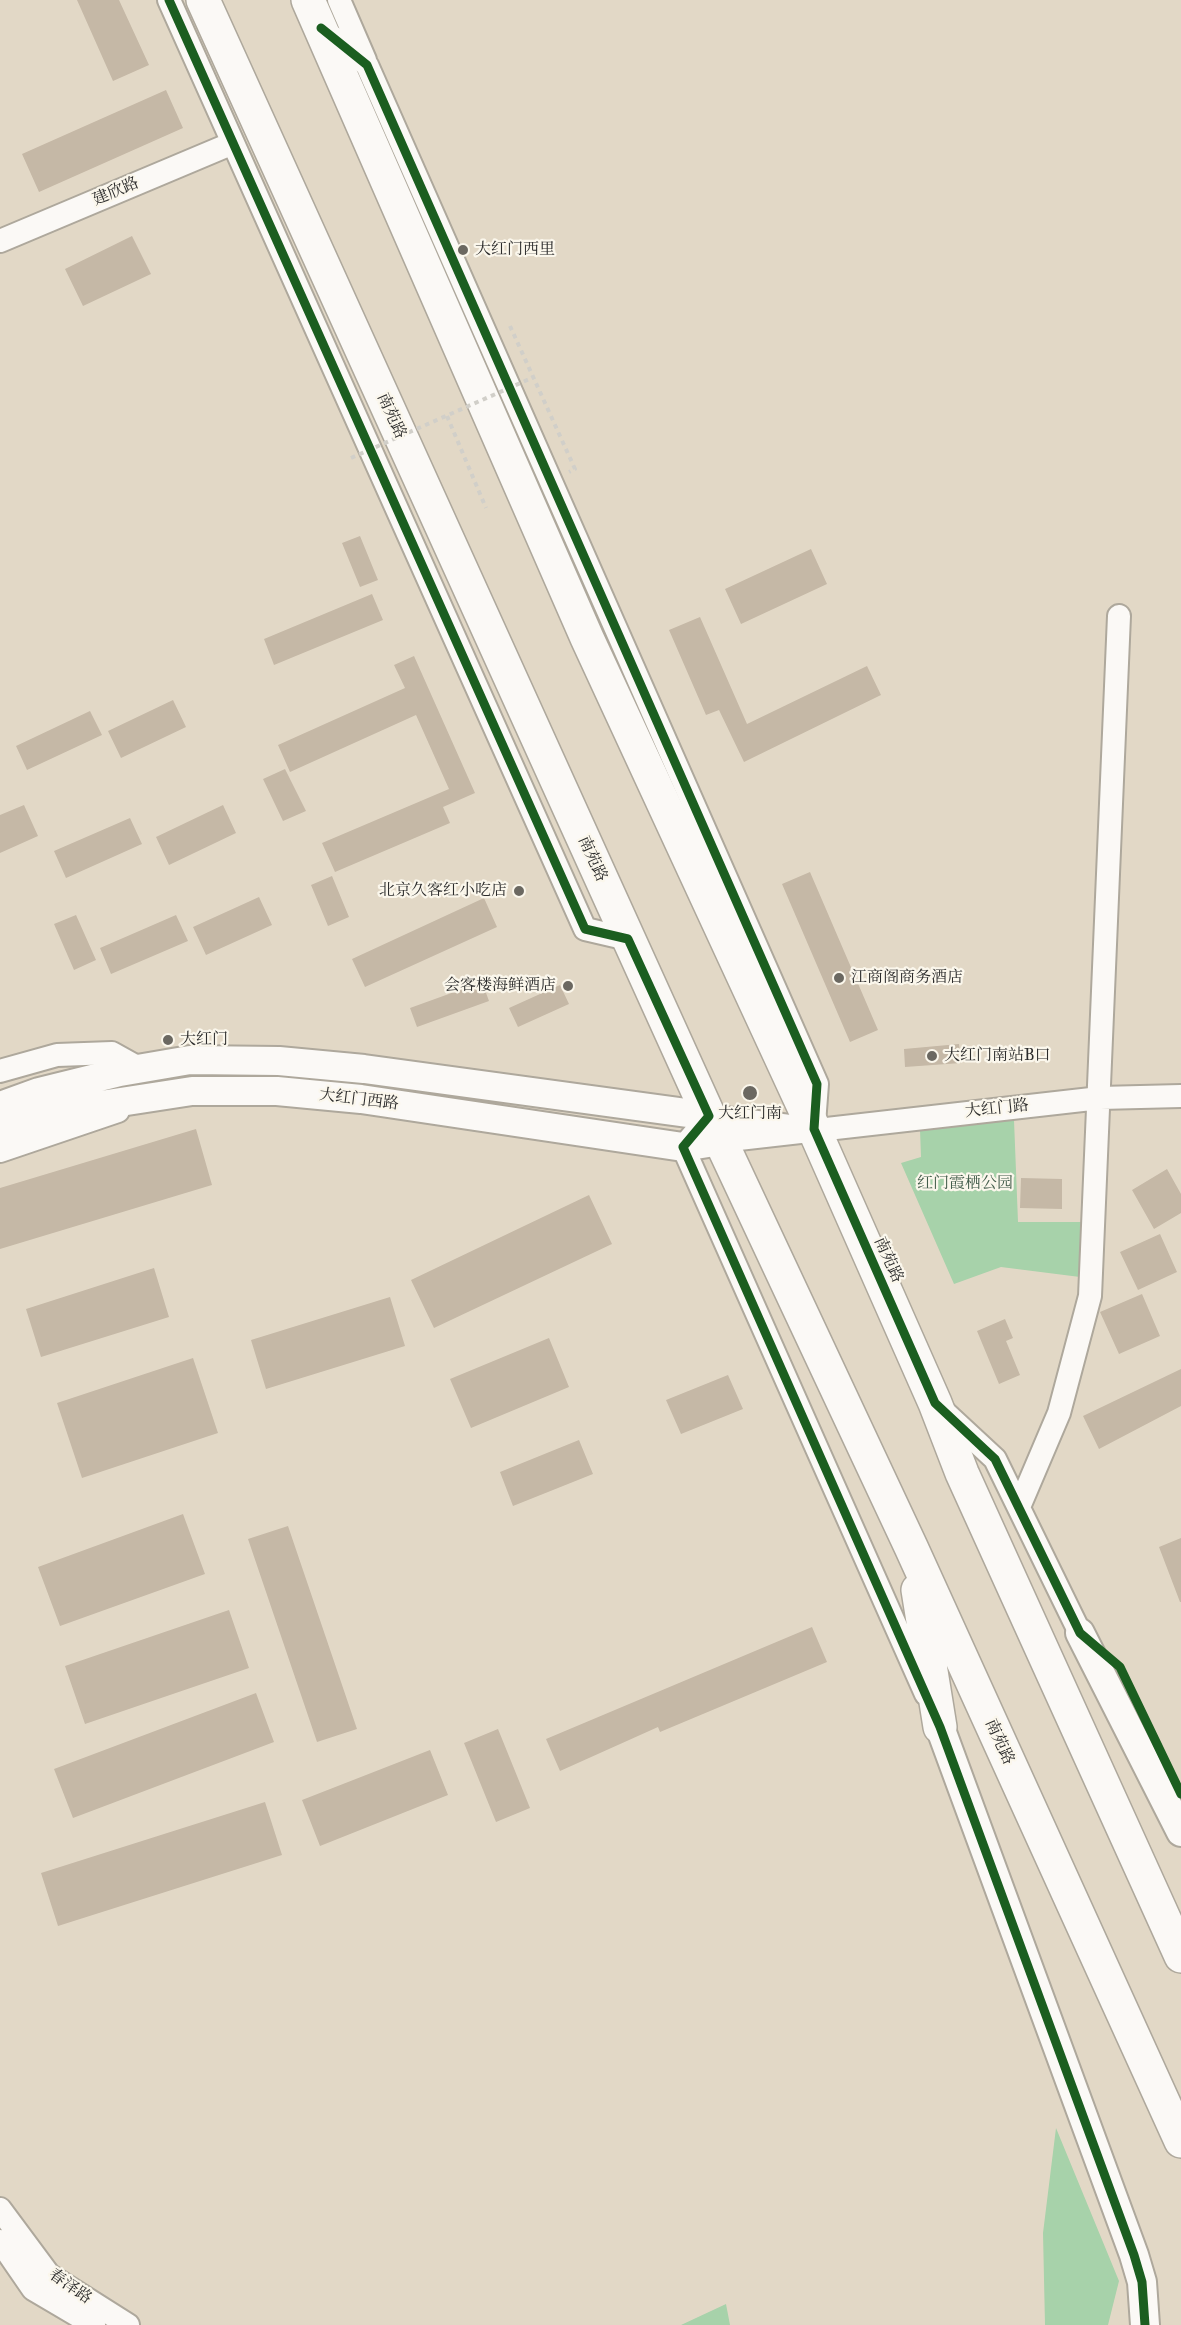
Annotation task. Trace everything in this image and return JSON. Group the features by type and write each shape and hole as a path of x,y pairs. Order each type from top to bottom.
{"highway":[{"name":"南苑路","path":"203,0 628,939 911,1547 1181,2141"},
{"name":"南苑路","path":"315,14 587,638 814,1129 935,1403 962,1473 1181,1956"},
{"path":"911,1547 940,1726"}],"main road":[{"name":"大红门西路","path":"0,1106 39,1092 139,1068 190,1060 279,1061 364,1069 715,1128"},
{"name":"大红门西路","path":"0,1132 62,1112 192,1091 277,1091 361,1099 682,1147 715,1128"},
{"path":"1080,1633 1181,1832"},
{"path":"940,1726 1134,2255 1142,2282 1145,2325"}],"street":[{"path":"169,0 585,929 628,939"},
{"path":"339,0 818,1084 814,1129"},
{"path":"315,14 367,64"},
{"name":"建欣路","path":"0,241 233,143"},
{"path":"573,534 587,638"},
{"path":"1018,1507 1059,1413 1090,1296 1119,616"},
{"path":"0,1071 57,1054 112,1053 139,1068"},
{"path":"0,1151 169,1094"},
{"name":"大红门路","path":"715,1128 814,1129 1100,1098 1181,1096"},
{"path":"682,1147 940,1726"},
{"path":"935,1403 995,1459 1080,1633"},
{"name":"春泽路","path":"0,2209 49,2276 128,2325"},
{"name":"春泽路","path":"0,2241 33,2289 94,2325"}],"path":[{"path":"510,326 575,469"},
{"path":"351,458 534,377"},
{"path":"447,416 486,508"}],"green space":[{"name":"红门霞栖公园","path":"1014,1120 1018,1222 1084,1222 1080,1277 1001,1267 954,1284 901,1163 921,1157 920,1129"},
{"path":"1056,2128 1119,2281 1108,2325 1045,2325 1043,2233"},
{"path":"726,2304 730,2325 681,2325"}],"building":[{"path":"77,0 119,0 149,65 113,81"},
{"path":"166,90 183,128 39,192 22,154"},
{"path":"132,236 151,274 83,306 65,269"},
{"path":"360,536 378,580 360,587 342,543"},
{"path":"811,549 827,584 741,624 725,589"},
{"path":"372,594 383,620 274,665 264,639"},
{"path":"700,617 747,724 867,666 881,695 744,762 719,710 706,715 669,630"},
{"path":"414,656 475,793 443,807 450,823 335,872 322,843 449,789 416,715 290,772 278,745 405,688 394,665"},
{"path":"173,700 186,727 121,758 108,731"},
{"path":"90,711 102,735 27,770 16,746"},
{"path":"285,769 306,811 283,821 263,779"},
{"path":"24,805 38,836 0,853 0,815"},
{"path":"223,805 236,833 169,865 156,837"},
{"path":"130,818 142,844 66,878 54,851"},
{"path":"810,872 878,1030 850,1042 782,884"},
{"path":"332,876 349,917 328,926 311,885"},
{"path":"259,897 272,925 206,955 193,927"},
{"path":"484,898 497,927 365,987 352,959"},
{"path":"76,915 96,960 74,970 54,924"},
{"path":"176,915 188,941 111,974 100,948"},
{"path":"482,982 489,1001 417,1027 410,1008"},
{"path":"560,985 569,1004 518,1027 509,1008"},
{"name":"大红门南站B口","path":"959,1044 961,1063 905,1067 904,1049"},
{"path":"196,1129 212,1185 0,1249 0,1188"},
{"path":"1167,1169 1181,1194 1181,1213 1154,1229 1132,1190"},
{"path":"1021,1178 1062,1179 1062,1209 1020,1208"},
{"path":"589,1195 612,1244 434,1328 411,1280"},
{"path":"1160,1234 1177,1272 1138,1290 1120,1252"},
{"path":"154,1268 169,1317 41,1357 26,1309"},
{"path":"1142,1294 1160,1336 1119,1354 1100,1312"},
{"path":"390,1297 405,1346 266,1389 251,1340"},
{"path":"1005,1319 1013,1338 1006,1341 1020,1375 999,1384 977,1331"},
{"path":"549,1338 569,1387 471,1428 450,1379"},
{"path":"193,1358 218,1433 82,1478 57,1403"},
{"path":"1181,1369 1181,1406 1099,1449 1083,1416"},
{"path":"728,1375 743,1409 681,1434 666,1400"},
{"path":"579,1440 593,1474 513,1506 500,1472"},
{"path":"183,1514 205,1574 60,1626 38,1567"},
{"path":"288,1526 357,1729 317,1742 248,1539"},
{"path":"1181,1538 1181,1602 1180,1602 1159,1547"},
{"path":"229,1610 249,1668 85,1724 65,1666"},
{"path":"812,1627 827,1662 660,1732 658,1727 560,1771 546,1739"},
{"path":"256,1693 274,1742 73,1818 54,1769"},
{"path":"498,1729 530,1808 496,1822 464,1743"},
{"path":"430,1750 448,1795 320,1846 302,1800"},
{"path":"265,1802 282,1855 58,1926 41,1873"}],"cycle path":[{"path":"169,0 585,929 628,939 709,1116 683,1147 940,1727 1134,2255 1142,2282 1145,2325"},
{"path":"321,28 367,65 817,1084 814,1129 935,1403 995,1459 1080,1633 1120,1667 1181,1794"}],"place":[{"name":"大红门西里","path":"463,250"},
{"name":"北京久客红小吃店","path":"519,891"},
{"name":"江商阁商务酒店","path":"839,978"},
{"name":"会客楼海鲜酒店","path":"568,986"},
{"name":"大红门","path":"168,1040"},
{"name":"大红门南站B口","path":"932,1056"},
{"name":"大红门南","path":"750,1093"}]}
